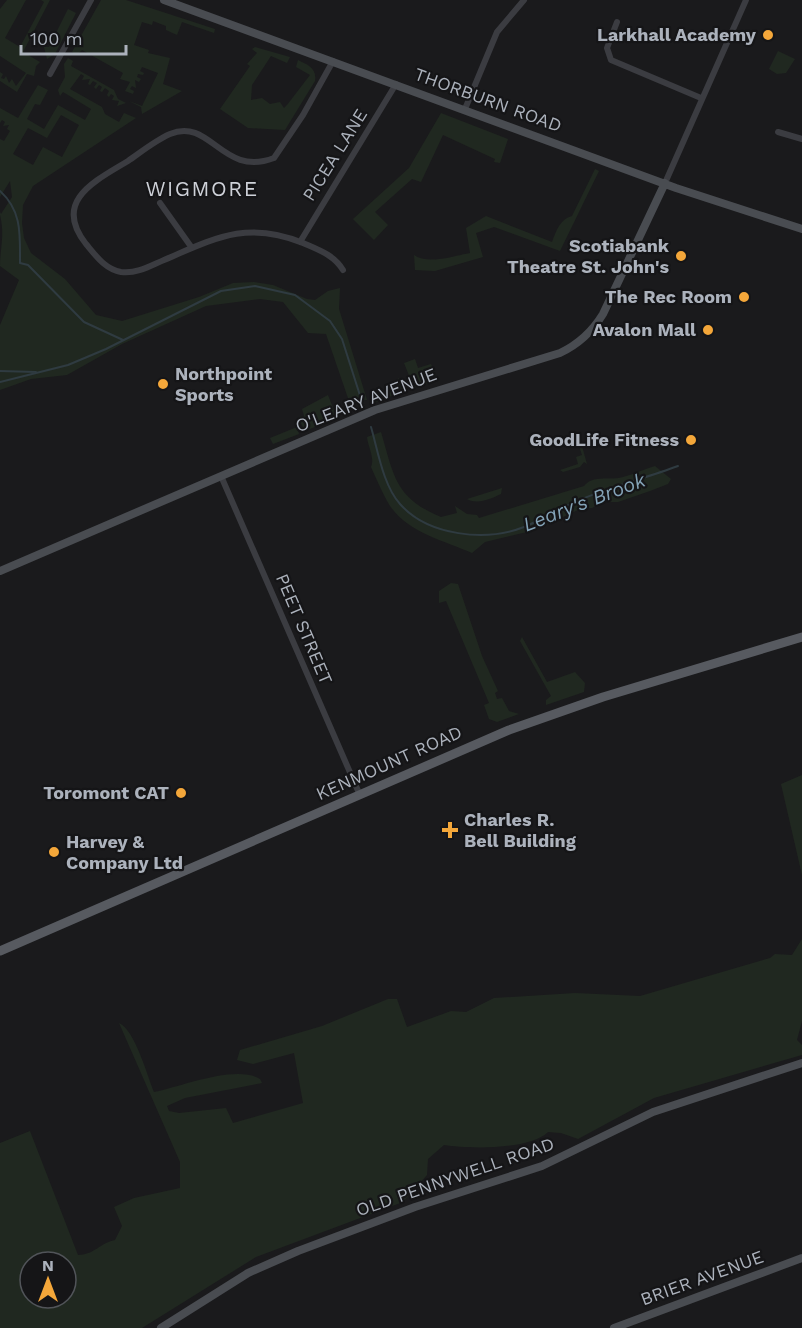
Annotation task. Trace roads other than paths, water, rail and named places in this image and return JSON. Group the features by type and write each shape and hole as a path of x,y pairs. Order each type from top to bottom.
{"main road":[{"name":"KENMOUNT ROAD","path":"0,951 359,793 545,717 802,637"}],"street":[{"path":"50,74 91,0"},
{"name":"THORBURN ROAD","path":"164,0 665,183 802,229"},
{"path":"465,109 497,32 524,0"},
{"path":"665,183 746,0"},
{"path":"617,22 607,48 611,60 701,98"},
{"path":"333,61 303,114 274,158 264,162 241,162 197,133 171,134 85,188 75,206 75,226 99,261 120,272 139,271 215,238 248,231 276,234 300,242 328,254 343,270"},
{"name":"PICEA LANE","path":"300,242 396,84"},
{"path":"778,132 802,139"},
{"name":"O'LEARY AVENUE","path":"0,571 375,410 561,352 579,342 603,314 665,183"},
{"path":"160,203 192,248"},
{"name":"PEET STREET","path":"221,476 359,793"},
{"name":"OLD PENNYWELL ROAD","path":"161,1328 248,1273 290,1254 415,1207 542,1166 654,1112 802,1063"},
{"name":"BRIER AVENUE","path":"614,1328 802,1258"}],"waterway":[{"name":"Leary's Brook","path":"0,191 16,215 20,263 28,265 84,322 123,340"},
{"name":"Leary's Brook","path":"0,382 68,365 106,349 221,291 255,286 295,295 330,321 342,339 364,408"},
{"path":"0,371 36,372"},
{"name":"Leary's Brook","path":"371,427 385,478 400,504 412,515 426,523 458,533 475,535 509,532 594,494 678,466"}],"place":[{"name":"Larkhall Academy","path":"768,35"},
{"name":"Scotiabank Theatre St. John's","path":"681,256"},
{"name":"The Rec Room","path":"744,297"},
{"name":"Avalon Mall","path":"708,330"},
{"name":"Northpoint Sports","path":"163,384"},
{"name":"GoodLife Fitness","path":"691,440"},
{"name":"Toromont CAT","path":"181,793"},
{"name":"Charles R. Bell Building","path":"450,830"},
{"name":"Harvey & Company Ltd","path":"54,852"}],"district":[{"name":"WIGMORE","path":"202,189"}]}
